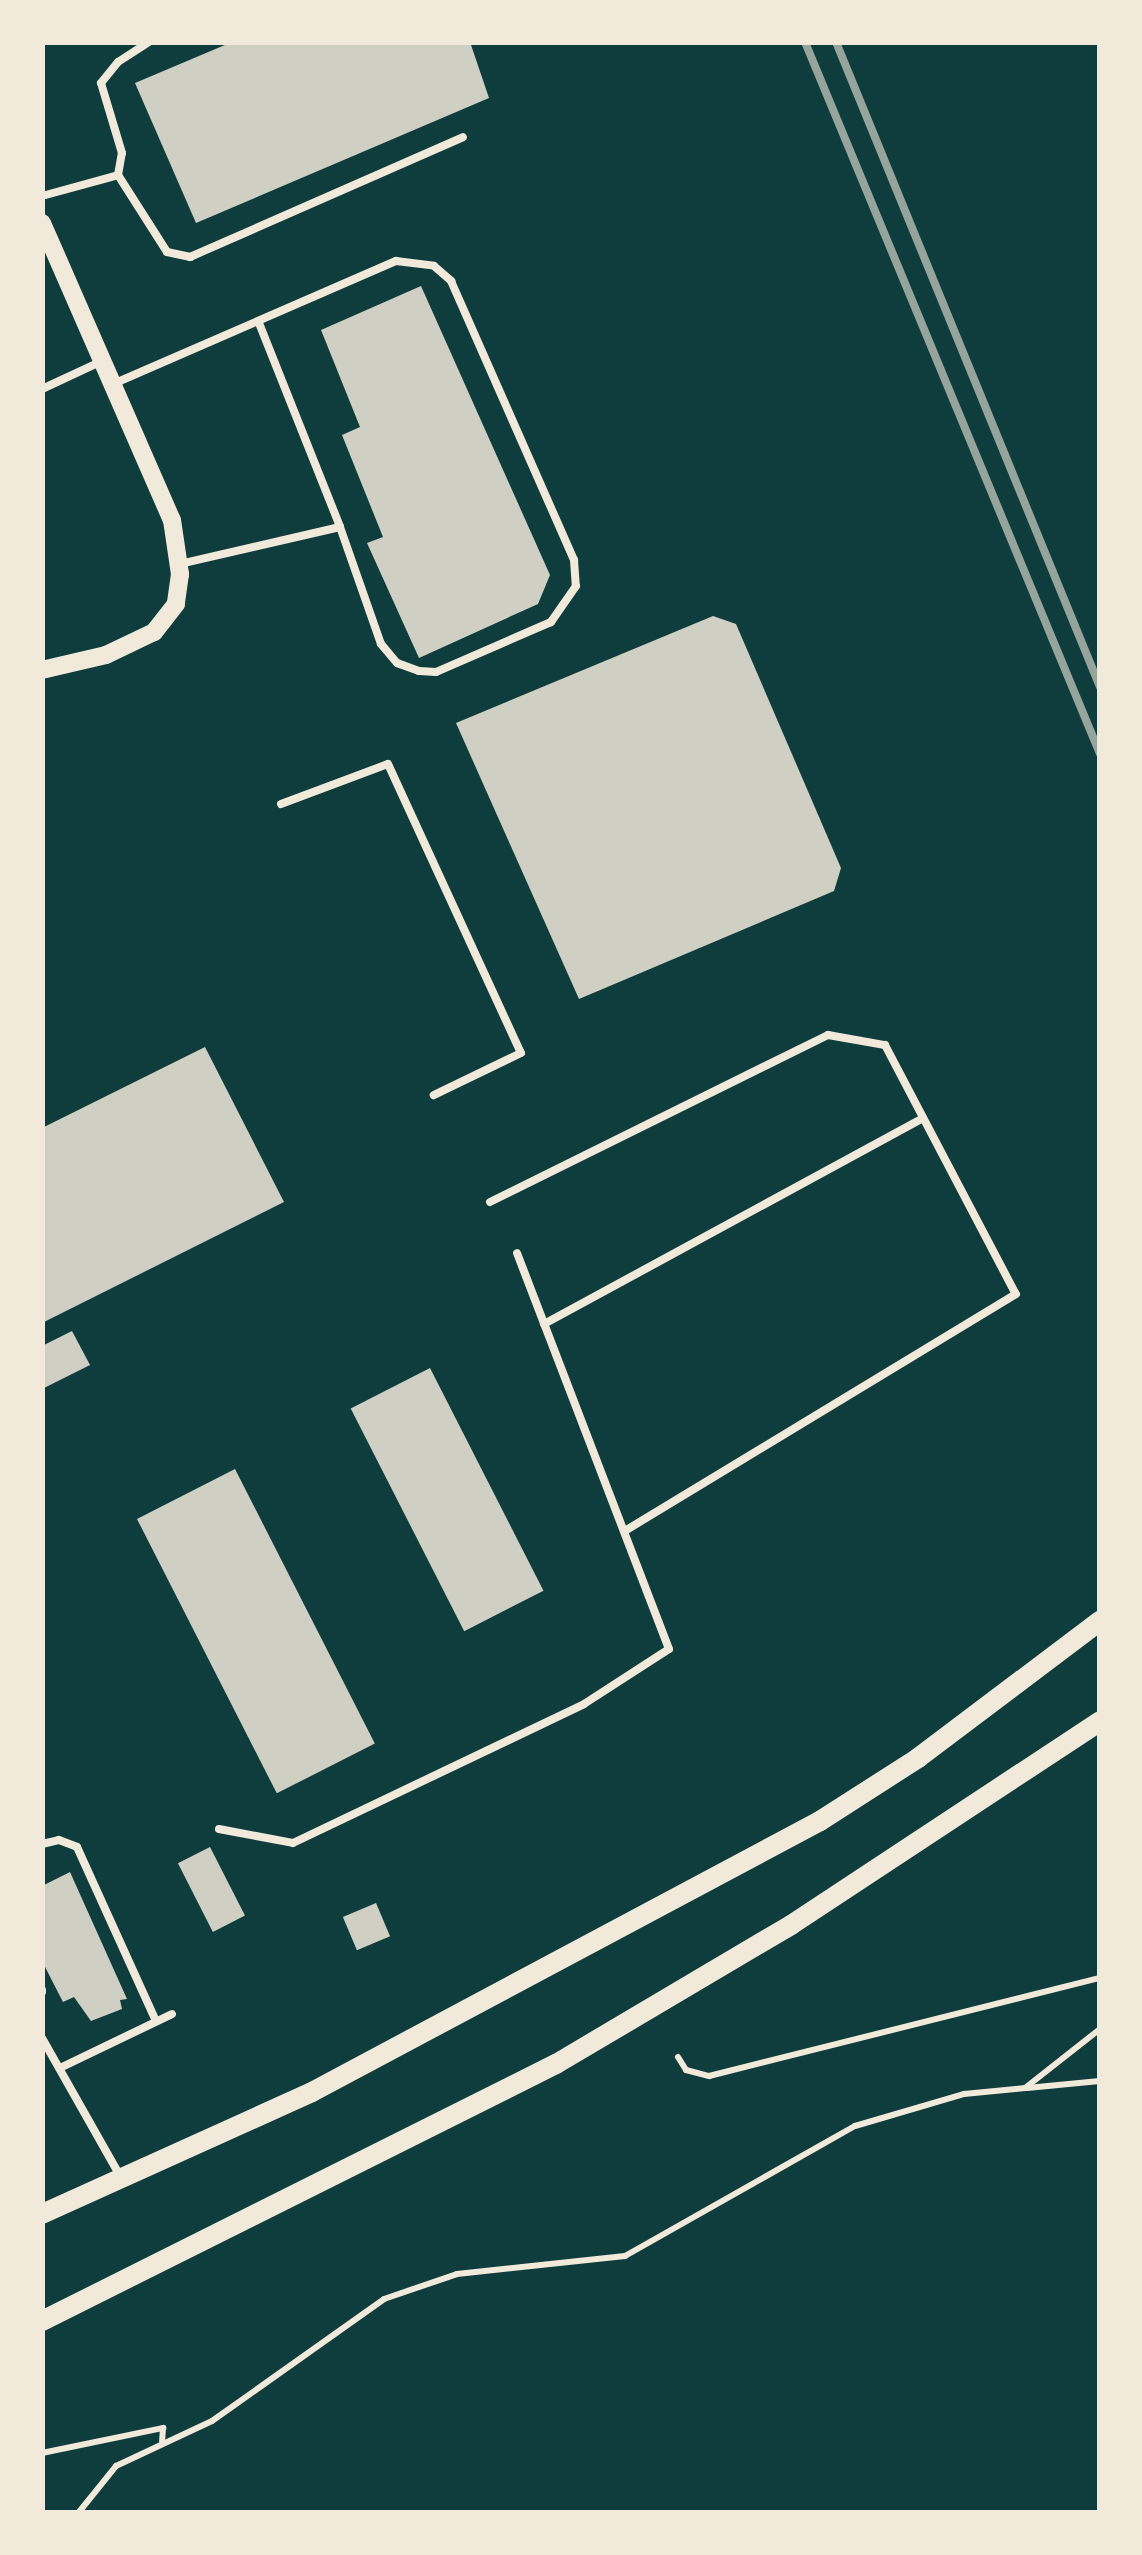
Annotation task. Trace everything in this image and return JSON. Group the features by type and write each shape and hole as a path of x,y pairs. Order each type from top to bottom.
{"main road":[{"path":"42,2214 312,2092 820,1821 918,1758 1100,1621"},
{"path":"42,2321 556,2064 792,1925 1100,1721"}],"street":[{"path":"42,222 172,520 179,564 176,604 154,632 106,656 42,670"}],"lane":[{"path":"150,42 118,62 101,83 122,153 118,175 167,252 190,257 463,137"},
{"path":"42,196 118,175"},
{"path":"112,384 396,261 434,266 451,281 574,560 576,586 551,622 436,672 419,672 397,663 381,644 340,527 259,323"},
{"path":"42,389 103,361"},
{"path":"179,564 340,527"},
{"path":"281,804 388,764 521,1053 434,1094"},
{"path":"490,1202 828,1036 885,1045 1016,1294 624,1531"},
{"path":"544,1324 923,1118"},
{"path":"219,1829 294,1844 584,1704 670,1649 517,1252"},
{"path":"42,1844 59,1840 77,1846 156,2021"},
{"path":"62,2066 172,2014"},
{"path":"42,2038 62,2066 121,2178"}],"path":[{"path":"678,2058 686,2070 709,2076 1100,1978"},
{"path":"1025,2088 1100,2030"},
{"path":"79,2512 116,2466 212,2421 384,2299 457,2274 625,2256 855,2126 964,2094 1100,2081"},
{"path":"42,2453 163,2428 162,2442"}],"building":[{"path":"232,42 470,42 489,98 196,223 135,83"},
{"path":"421,286 550,575 538,604 419,658 367,543 383,537 342,435 360,427 321,330"},
{"path":"713,616 736,624 841,868 834,891 579,999 456,723"},
{"path":"205,1047 284,1202 42,1323 42,1128"},
{"path":"72,1331 90,1365 42,1389 42,1346"},
{"path":"430,1368 543,1591 464,1631 351,1408"},
{"path":"235,1469 375,1743 277,1793 137,1519"},
{"path":"210,1847 245,1916 213,1932 178,1863"},
{"path":"70,1872 127,1999 120,2000 122,2009 91,2021 74,1997 63,2002 42,1961 42,1886"},
{"path":"376,1903 390,1936 357,1950 343,1917"}],"railway":[{"path":"805,42 1100,754"},
{"path":"836,42 1100,687"}]}
